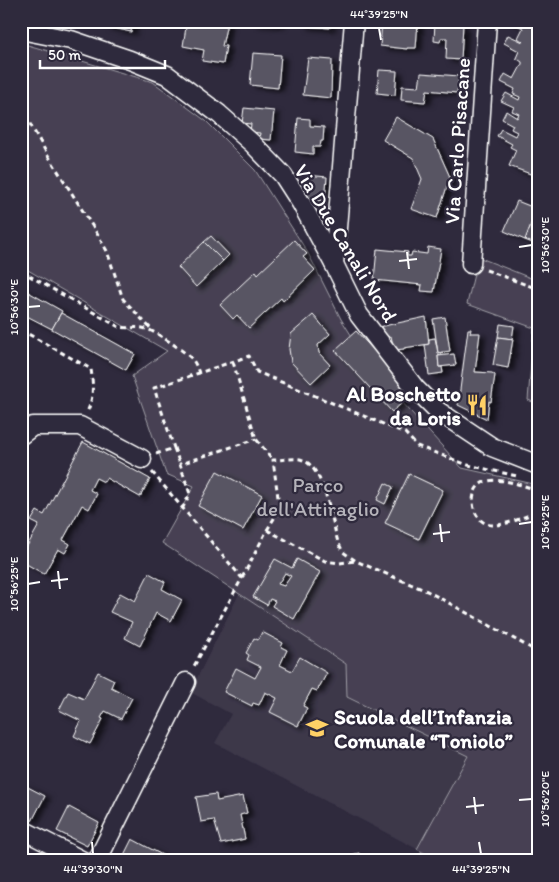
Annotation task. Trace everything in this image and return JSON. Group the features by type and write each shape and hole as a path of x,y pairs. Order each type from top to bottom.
{"street":[{"path":"334,264 354,21"},
{"name":"Via Carlo Pisacane","path":"471,264 487,21"},
{"name":"Via Due Canali Nord","path":"21,30 71,40 167,74 219,114 253,144 283,175 334,264 359,315 415,388 438,411 492,447 538,465"},
{"path":"21,435 33,426 80,426 142,459"},
{"path":"97,861 186,682"},
{"path":"21,829 83,861"}],"path":[{"path":"21,108 107,251 123,299 152,331 190,358 196,365 199,373"},
{"path":"471,264 538,289"},
{"path":"21,271 119,327 144,328 152,331"},
{"path":"21,330 91,369 93,386 91,404 80,426"},
{"path":"182,509 190,494 154,388 249,356 257,372 405,433 418,446 468,465 519,477"},
{"path":"186,682 278,512 280,505 273,460 256,440 233,362"},
{"path":"180,464 256,440"},
{"path":"174,448 142,459 182,509 242,578"},
{"path":"273,460 302,459 312,465 320,477 338,542 343,552 356,561 427,591 538,652"},
{"path":"499,481 501,473"},
{"path":"538,490 499,481 488,481 481,483 474,493 473,506 476,515 482,522 493,525 538,511"},
{"path":"267,530 325,561 339,563 356,561"}],"shaded area":[{"name":"Scuola dell’Infanzia Comunale “Toniolo”","path":"239,594 346,664 347,697 468,756 417,849 215,743 231,714 190,692"}],"green space":[{"name":"Parco dell'Attiraglio","path":"21,43 153,82 206,121 255,170 308,253 341,319 367,360 401,401 462,468 538,485 538,861 438,861 417,849 468,756 347,697 346,664 162,543 194,486 166,474 132,376 167,351 21,266"},
{"path":"478,257 538,281 538,404 528,400 534,328 467,304"}],"building":[{"path":"106,21 133,21 131,32 105,26"},
{"path":"187,21 225,21 227,23 222,46 226,46 223,64 202,61 204,50 183,46"},
{"path":"253,21 280,21 279,25 253,23"},
{"path":"304,21 330,21 330,28 304,26"},
{"path":"382,21 418,21 416,48 380,46"},
{"path":"509,21 527,21 538,27 538,173 536,176 509,166 516,150 510,147 512,144 497,136 501,129 515,136 517,132 511,129 513,125 502,119 506,111 517,118 519,114 512,111 514,107 501,101 506,93 519,100 520,97 513,94 515,89 501,82 505,74 514,79 522,64 516,58 519,51 504,43 508,35 523,42 518,38 523,28"},
{"path":"435,22 463,24 461,60 446,59 447,38 441,38 440,42 434,41"},
{"path":"253,53 281,55 278,88 250,85"},
{"path":"308,58 332,60 331,98 303,95"},
{"path":"379,70 397,71 395,95 377,93"},
{"path":"421,73 459,76 457,93 427,90 425,102 401,100 402,86 419,87"},
{"path":"244,108 274,111 271,140 259,139 260,133 250,132 251,124 242,123"},
{"path":"396,117 433,139 450,177 437,218 411,209 422,179 413,158 383,140"},
{"path":"298,118 310,119 310,126 324,127 323,141 321,141 320,147 313,147 313,154 295,152"},
{"path":"307,175 327,177 325,201 308,200 304,194"},
{"path":"517,201 537,209 525,240 504,231"},
{"path":"538,209 538,245 525,240"},
{"path":"211,236 229,255 223,261 204,242"},
{"path":"294,240 307,254 303,257 315,270 283,301 281,298 249,328 237,315 233,319 220,305 256,271 258,274"},
{"path":"204,242 223,261 196,287 178,267"},
{"path":"428,247 441,249 434,292 421,291 422,285 374,280 377,249 408,252 407,256 411,256 412,252 427,254"},
{"path":"21,288 62,311 52,329 21,313"},
{"path":"61,313 135,354 126,370 52,329"},
{"path":"313,315 330,334 318,345 319,353 330,365 311,383 291,362 289,349 291,334"},
{"path":"426,317 429,344 394,350 391,336 383,338 379,327"},
{"path":"445,317 450,351 438,353 433,319"},
{"path":"500,324 514,326 512,339 498,337"},
{"path":"468,329 471,329 470,333 480,333 475,372 492,373 495,375 487,419 458,405"},
{"path":"356,331 413,393 392,412 335,350"},
{"path":"498,337 513,339 508,368 493,365"},
{"path":"435,338 438,353 443,352 438,356 439,367 442,367 443,373 429,375 425,345 429,344 429,339"},
{"path":"454,354 456,365 439,367 438,356"},
{"path":"83,442 150,479 140,497 106,478 104,482 96,478 90,490 97,494 89,509 82,505 63,540 70,544 65,553 58,549 44,574 21,561 21,557 39,525 31,521 37,511 44,515"},
{"path":"217,471 262,495 243,530 198,506"},
{"path":"409,474 443,490 419,539 385,523"},
{"path":"385,483 393,487 385,504 377,500"},
{"path":"275,559 292,568 297,559 320,572 294,619 272,606 275,601 270,599 267,605 253,597","holes":["285,573 291,576 284,586 278,584"]},
{"path":"149,573 165,582 162,589 182,600 171,621 156,613 140,646 125,638 132,622 110,612 120,593 135,601"},
{"path":"262,632 283,643 281,647 287,650 280,665 292,671 300,657 327,673 317,691 312,689 303,706 307,708 298,726 270,712 277,698 265,692 259,705 253,703 252,706 224,692 236,668 255,678 261,667 247,660 249,655 246,653 254,638 258,640"},
{"path":"98,672 114,680 111,687 132,698 121,719 105,711 90,744 74,736 81,721 59,710 68,692 84,699"},
{"path":"22,784 45,796 32,821 21,815"},
{"path":"216,794 217,801 243,796 247,813 240,815 245,839 221,844 214,820 201,822 196,797"},
{"path":"69,807 99,823 87,846 57,831"},
{"path":"132,839 166,857 164,861 131,861 123,857"},
{"path":"359,853 361,861 334,860 351,855"},
{"path":"329,855 331,861 311,861 310,859"}],"place":[{"name":"Al Boschetto da Loris","path":"477,405"},
{"name":"Scuola dell’Infanzia Comunale “Toniolo”","path":"317,728"}]}
